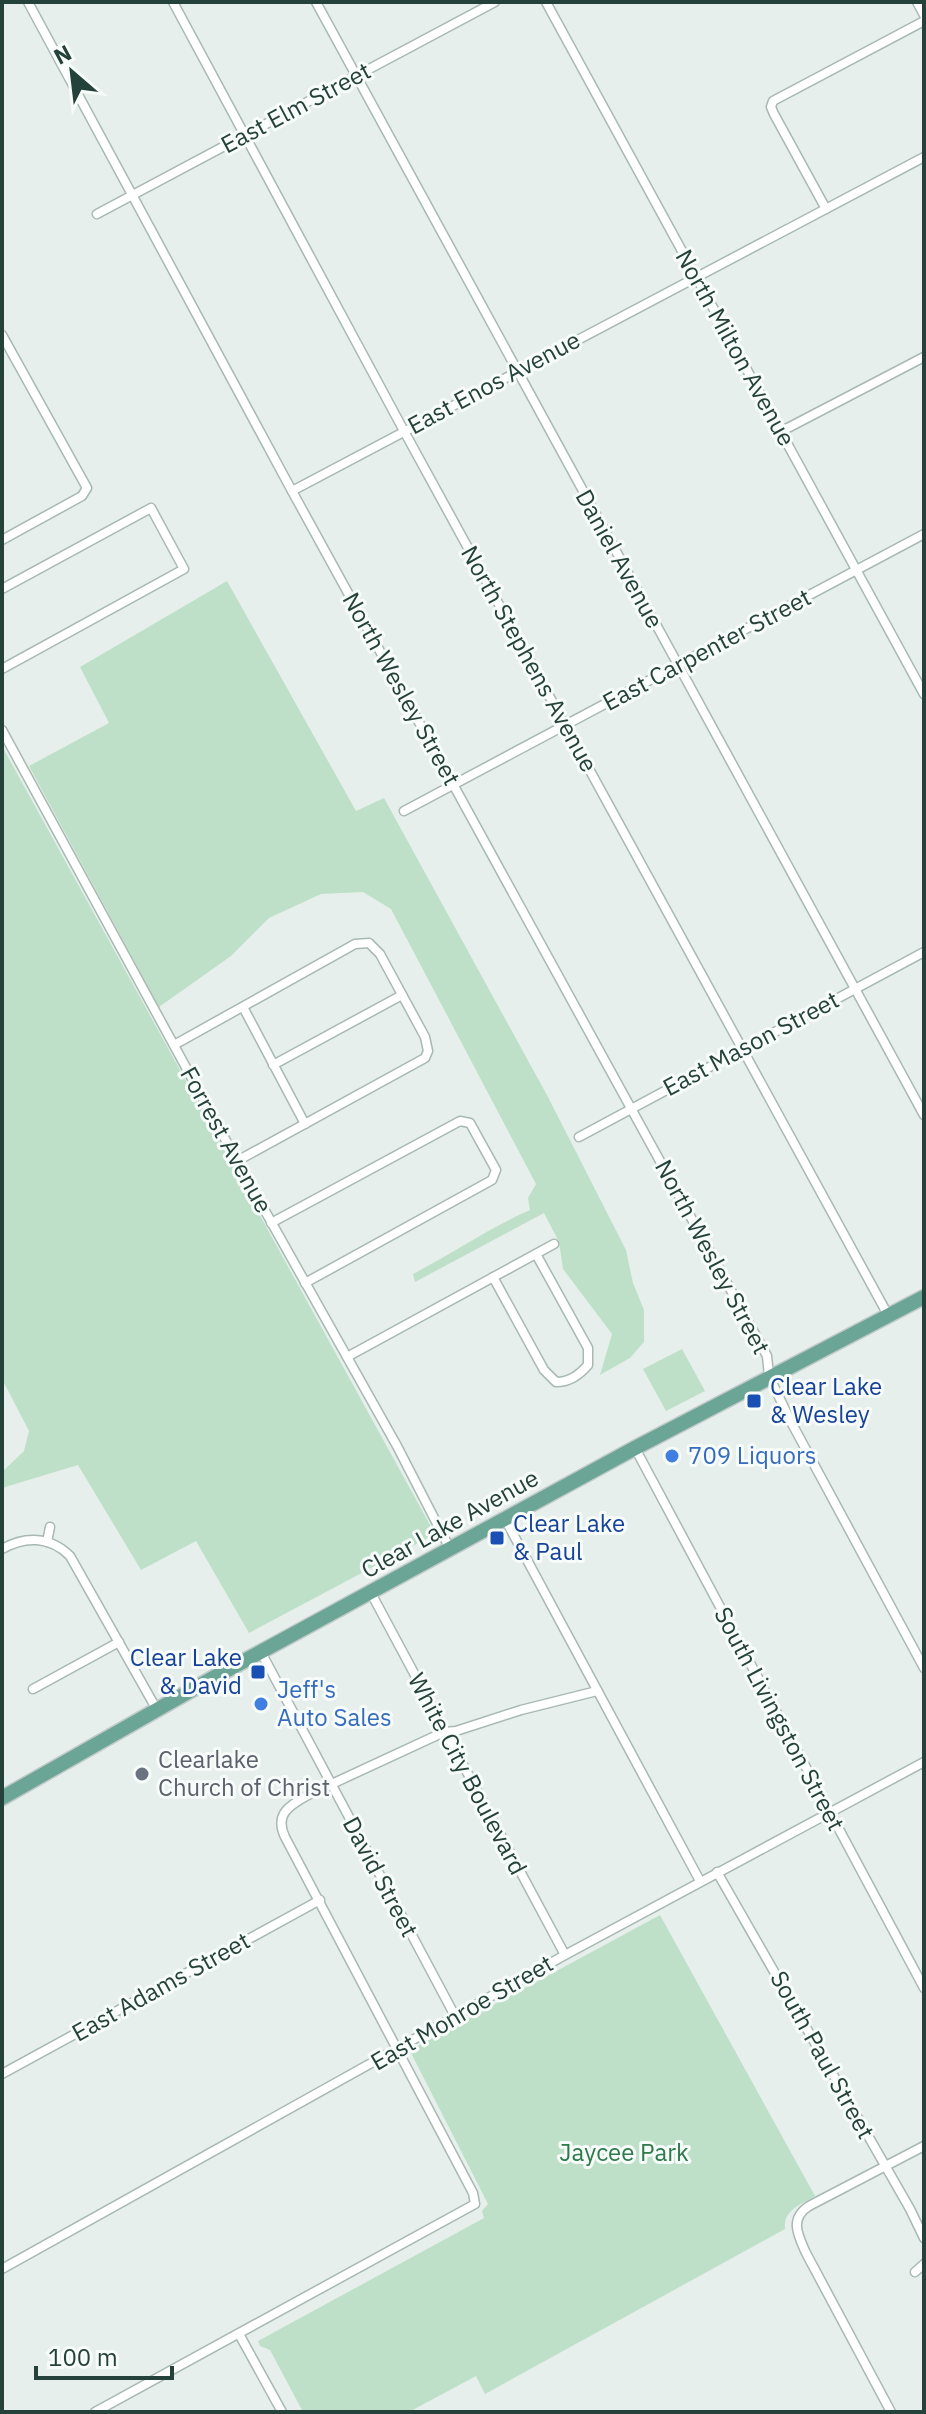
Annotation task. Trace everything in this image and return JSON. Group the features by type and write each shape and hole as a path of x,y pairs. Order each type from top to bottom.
{"main road":[{"name":"Clear Lake Avenue","path":"2,1798 261,1652 635,1448 924,1297"}],"street":[{"name":"North Wesley Street","path":"28,2 292,491 767,1356 769,1376 790,1420 924,1668"},
{"name":"North Stephens Avenue","path":"173,2 888,1315"},
{"name":"Daniel Avenue","path":"316,2 924,1115"},
{"name":"East Elm Street","path":"97,214 495,2"},
{"name":"North Milton Avenue","path":"546,2 924,694"},
{"path":"826,209 774,114 771,107 773,101 924,18 917,2"},
{"name":"East Enos Avenue","path":"292,491 924,157"},
{"path":"2,335 87,488 82,496 2,540"},
{"path":"780,432 924,357"},
{"path":"2,589 151,508 184,569 2,669"},
{"name":"East Carpenter Street","path":"404,811 924,534"},
{"name":"Forrest Avenue","path":"2,730 450,1549"},
{"path":"174,1045 355,944 363,942 376,947 428,1044 425,1058 237,1161"},
{"name":"East Mason Street","path":"579,1137 924,952"},
{"path":"273,1065 402,995"},
{"path":"243,1007 305,1124"},
{"path":"271,1223 460,1121 470,1123 496,1170 492,1180 305,1283"},
{"path":"347,1357 554,1244"},
{"path":"493,1277 544,1370 556,1382 566,1382 582,1373 588,1365 588,1348 536,1254"},
{"name":"South Livingston Street","path":"635,1448 924,1988"},
{"path":"505,1519 700,1881"},
{"path":"47,1542 50,1527"},
{"path":"2,1549 17,1541 47,1542 62,1548 70,1556 157,1710"},
{"name":"White City Boulevard","path":"371,1593 565,1955"},
{"path":"33,1689 119,1642"},
{"name":"David Street","path":"261,1652 455,2016"},
{"path":"95,2412 475,2204 473,2193 285,1837 280,1821 290,1805 444,1732 597,1691"},
{"name":"East Monroe Street","path":"2,2269 565,1955 924,1762"},
{"name":"South Paul Street","path":"717,1872 924,2238"},
{"name":"East Adams Street","path":"2,2074 320,1900"},
{"path":"891,2412 806,2253 796,2222 803,2210 924,2146"},
{"path":"915,2272 924,2264"},
{"path":"239,2334 282,2412"}],"green space":[{"path":"227,581 356,811 384,798 548,1097 626,1250 633,1283 644,1310 644,1342 630,1358 600,1375 612,1334 563,1269 559,1242 544,1213 415,1282 413,1274 530,1210 528,1198 536,1184 391,909 363,892 321,894 269,918 231,956 159,1007 29,766 109,723 80,667"},
{"path":"2,746 435,1534 249,1633 196,1541 141,1570 78,1465 2,1488 2,1472 24,1451 29,1431 2,1379"},
{"path":"682,1349 705,1391 666,1411 643,1369"},
{"name":"Jaycee Park","path":"660,1915 815,2196 790,2213 785,2229 485,2394 476,2376 409,2412 303,2412 270,2350 260,2346 258,2341 484,2218 482,2211 488,2204 410,2051"}],"place":[{"name":"Clear Lake & Wesley","path":"754,1401"},
{"name":"709 Liquors","path":"672,1456"},
{"name":"Clear Lake & Paul","path":"497,1538"},
{"name":"Clear Lake & David","path":"258,1672"},
{"name":"Jeff's Auto Sales","path":"261,1704"},
{"name":"Clearlake Church of Christ","path":"142,1774"}]}
